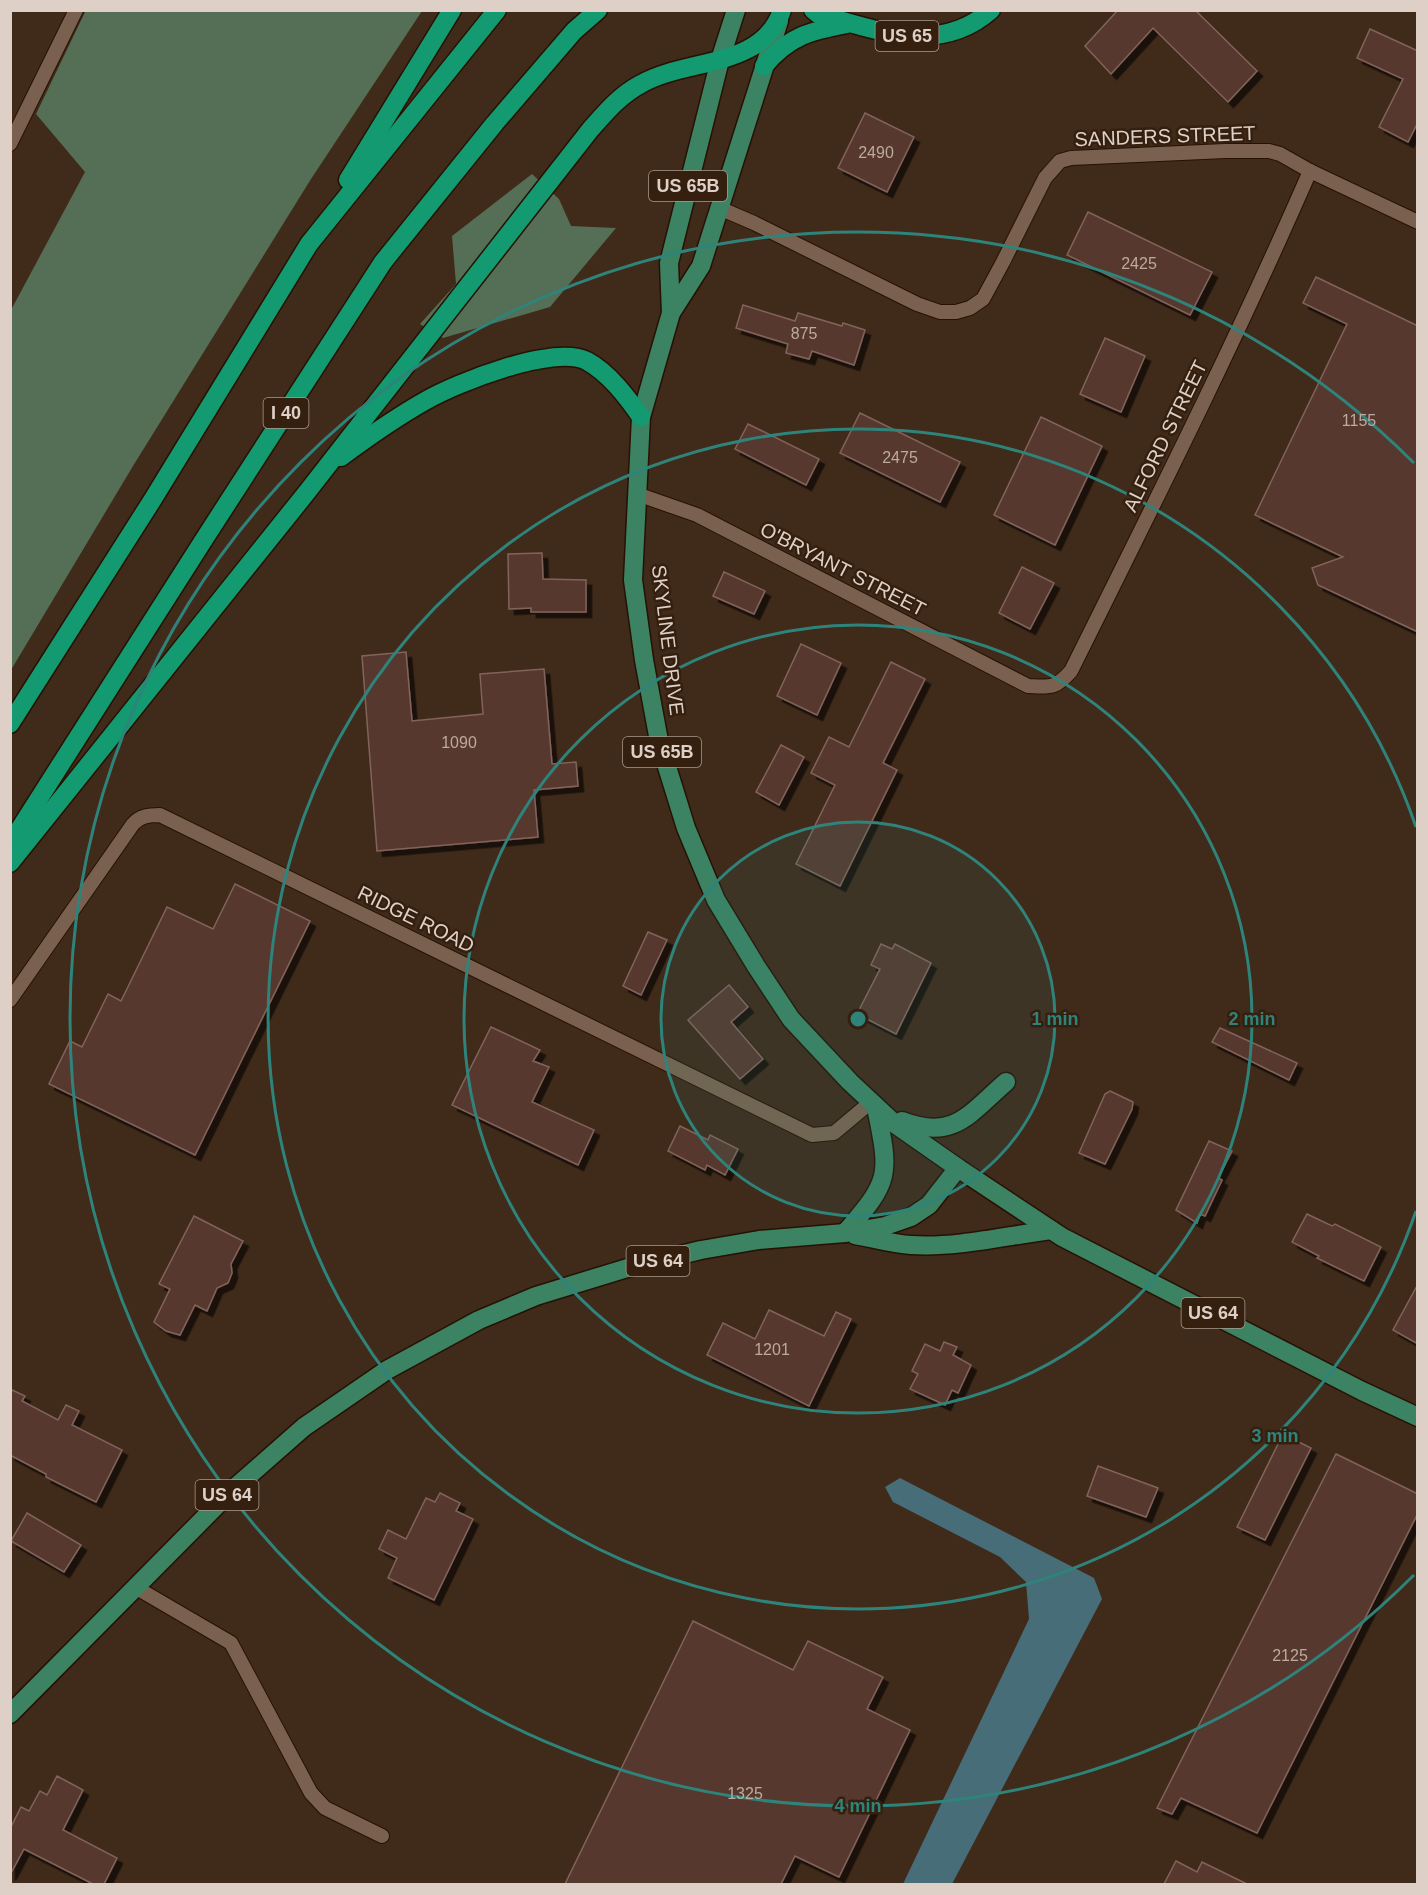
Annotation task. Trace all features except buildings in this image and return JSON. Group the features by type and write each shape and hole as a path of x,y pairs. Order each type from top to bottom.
{"highway":[{"path":"10,724 153,499 452,10"},
{"path":"309,244 496,10"},
{"name":"I 40","path":"10,844 383,262 495,123 574,31 598,10"},
{"name":"US 65","path":"813,10 819,15 893,34 930,37 959,30 991,10"},
{"path":"10,863 590,130 618,99 642,83 665,73 737,56 750,50 769,33 780,16"},
{"path":"764,66 784,45 799,36 851,23"},
{"path":"322,471 393,420 428,399 472,380 526,361 558,356 587,361 608,378 641,417"}],"main road":[{"name":"US 65B","path":"671,314 669,263 720,60 736,10"},
{"name":"US 65B","path":"671,314 701,266 780,16"},
{"name":"SKYLINE DRIVE","path":"671,314 641,417 633,580 659,741 686,828 716,900 791,1019 850,1082 895,1124 958,1168"},
{"path":"874,1104 912,1124 926,1129 940,1128 962,1120 1006,1082"},
{"path":"844,1233 879,1191 885,1171 885,1151 874,1104"},
{"name":"US 64","path":"10,1714 230,1492 304,1427 387,1370 479,1320 536,1296 634,1266 701,1250 759,1240 844,1233 885,1226 911,1217 929,1205 958,1168 1050,1230 1344,1382 1418,1417"},
{"name":"US 64","path":"844,1233 909,1245 925,1245 1050,1230"}],"street":[{"path":"10,144 76,10"},
{"name":"SANDERS STREET","path":"719,208 917,304 940,312 956,312 970,308 982,298 1003,262 1045,178 1060,161 1087,156 1257,150 1281,154 1310,171 1418,222"},
{"name":"ALFORD STREET","path":"1028,686 1059,685 1071,671 1260,285 1310,171"},
{"name":"O'BRYANT STREET","path":"637,494 697,516 1028,686"},
{"name":"RIDGE ROAD","path":"10,1000 133,824 138,819 160,815 812,1135 834,1132 874,1104"},
{"path":"135,1587 231,1642 311,1793 325,1808 382,1836"}],"green space":[{"path":"86,10 422,11 311,179 133,466 11,670 11,310 85,172 36,114"},
{"path":"532,174 559,199 571,226 616,228 550,307 443,338 420,324 456,284 452,236"}],"water":[{"path":"900,1478 1094,1578 1102,1599 952,1884 903,1884 1029,1619 1026,1582 1000,1557 893,1502 885,1487"}]}
